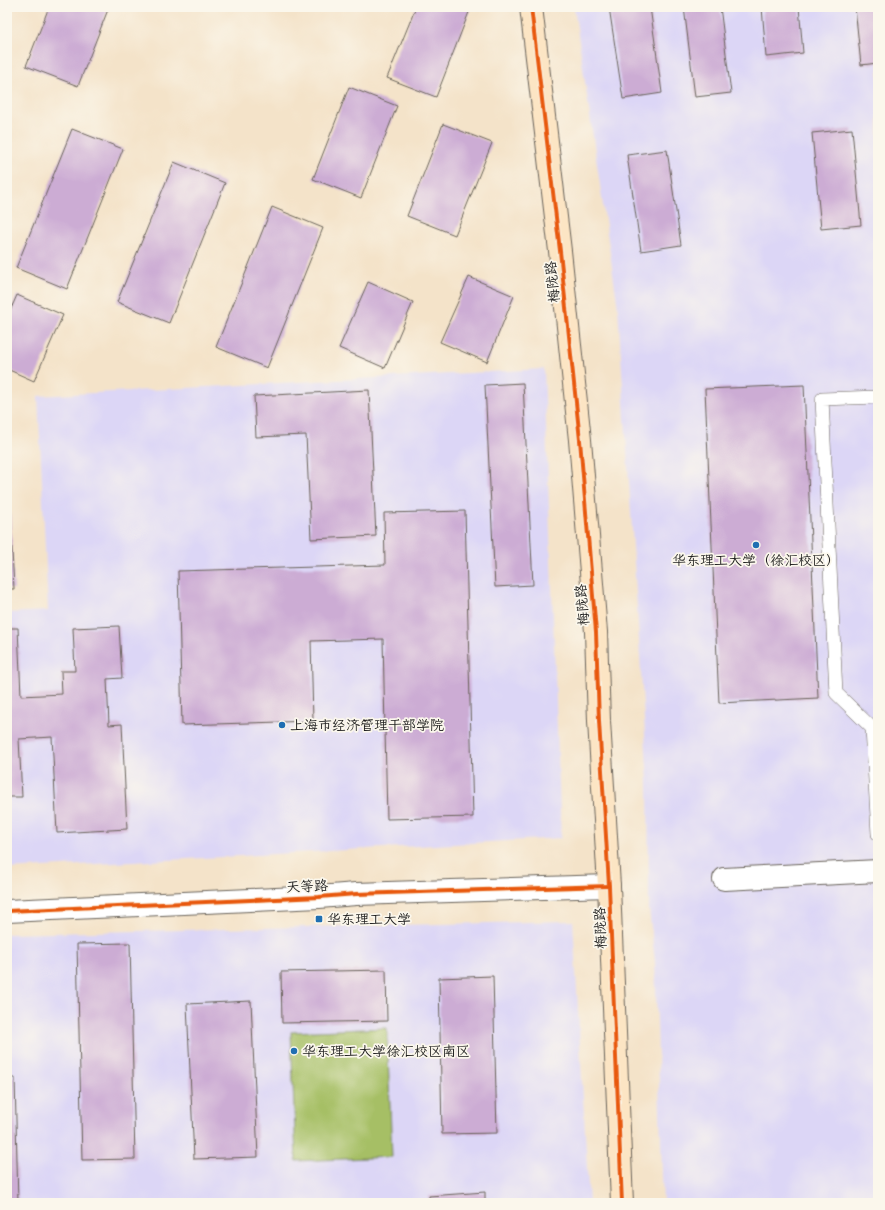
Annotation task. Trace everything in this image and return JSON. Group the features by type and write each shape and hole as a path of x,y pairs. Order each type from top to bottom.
{"street":[{"name":"梅陇路","path":"531,7 560,251 580,440 596,632 609,886 622,1203"},
{"path":"724,880 878,871"},
{"name":"天等路","path":"7,911 356,894 609,886"}],"lane":[{"path":"878,397 822,399 836,693 875,728 878,834"}],"shaded area":[{"name":"华东理工大学（徐汇校区）","path":"574,7 878,7 878,1203 663,1203 655,962 649,909 648,782 618,308"},
{"name":"上海市经济管理干部学院","path":"544,369 561,838 7,869 7,613 48,611 38,396"},
{"name":"华东理工大学徐汇校区南区","path":"573,921 589,1203 7,1203 7,934"}],"green space":[{"path":"387,1028 392,1157 296,1161 291,1032"}],"building":[{"path":"49,7 109,7 78,86 26,66"},
{"path":"416,7 471,7 436,97 387,78"},
{"path":"609,7 650,7 662,93 623,99"},
{"path":"684,7 720,7 731,93 695,97"},
{"path":"762,7 799,7 803,53 766,57"},
{"path":"855,7 878,7 878,63 861,65"},
{"path":"349,87 397,106 361,198 313,179"},
{"path":"443,124 492,143 455,235 407,216"},
{"path":"72,129 123,149 67,289 16,268"},
{"path":"852,129 861,225 821,229 812,133"},
{"path":"667,150 681,245 641,251 627,155"},
{"path":"174,162 225,183 169,323 117,302"},
{"path":"272,207 323,228 267,368 216,347"},
{"path":"469,277 514,296 487,362 440,342"},
{"path":"368,282 413,302 385,368 339,348"},
{"path":"17,295 63,315 34,381 7,369 7,318"},
{"path":"523,383 533,585 495,587 485,385"},
{"path":"804,385 818,698 719,703 705,389"},
{"path":"369,390 376,536 311,539 306,435 256,437 254,396"},
{"path":"8,472 14,589 7,589"},
{"path":"465,511 473,817 387,819 383,639 311,641 313,721 182,725 178,571 385,565 384,513"},
{"path":"119,626 122,678 107,679 109,725 122,724 127,829 57,833 52,737 19,739 22,797 7,797 7,628 18,628 21,696 62,694 61,671 75,671 73,628"},
{"path":"130,943 135,1159 82,1160 77,944"},
{"path":"386,970 387,1021 282,1023 281,972"},
{"path":"493,976 497,1133 442,1134 439,978"},
{"path":"251,1001 258,1157 194,1159 187,1004"},
{"path":"7,1078 15,1078 18,1203 7,1203"},
{"path":"485,1192 485,1203 429,1203 429,1196"}],"cycle path":[{"path":"531,7 560,251 580,440 596,632 599,721 609,886 622,1203"},
{"path":"7,911 356,894 609,886"}],"place":[{"name":"华东理工大学（徐汇校区）","path":"756,545"},
{"name":"上海市经济管理干部学院","path":"282,725"},
{"name":"华东理工大学","path":"319,919"},
{"name":"华东理工大学徐汇校区南区","path":"294,1051"}]}
